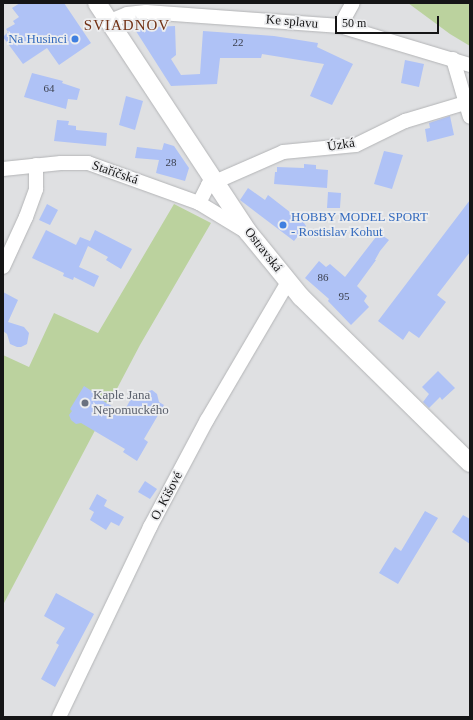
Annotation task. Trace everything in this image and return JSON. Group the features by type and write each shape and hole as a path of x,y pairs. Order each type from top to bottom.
{"street":[{"name":"Ostravská","path":"97,3 248,232 288,282 333,329 470,463"},
{"path":"340,26 353,3"},
{"name":"Ke splavu","path":"110,21 127,14 146,12 340,26 470,65"},
{"path":"452,59 470,117"},
{"name":"Úzká","path":"216,182 283,152 356,145 405,120 465,103"},
{"name":"Staříčská","path":"3,169 61,163 88,163 199,203 248,232"},
{"path":"3,267 26,217 36,189 36,165"},
{"path":"199,203 208,185 216,182"},
{"name":"O. Kišové","path":"59,717 154,520 207,420 288,282"}],"green space":[{"path":"408,3 470,3 470,46 450,34"},
{"path":"174,204 211,223 140,345 3,605 3,355 29,367 54,313 98,333"}],"building":[{"path":"20,3 64,3 91,43 59,65 47,48 23,64 3,37 8,32 6,29 15,24 13,21 19,17 12,8"},
{"path":"175,26 176,55 171,59 181,75 200,74 203,31 274,36 318,43 317,47 353,64 332,105 310,96 324,64 262,54 261,58 220,58 217,84 171,86 134,28"},
{"path":"405,60 424,64 419,87 401,83"},
{"path":"32,73 63,81 62,83 80,89 77,100 68,99 66,109 24,97"},
{"path":"126,96 143,101 135,130 119,125"},
{"path":"450,116 454,135 427,142 425,129 430,128 429,123"},
{"path":"57,120 69,121 68,125 76,126 76,130 107,133 106,146 54,141"},
{"path":"164,143 174,146 189,168 185,181 156,173 159,160 135,158 137,147 162,150"},
{"path":"384,151 403,155 392,189 374,184"},
{"path":"304,164 316,165 316,169 328,170 327,188 274,184 277,167 304,168"},
{"path":"248,188 265,200 268,195 304,223 306,226 294,241 240,200"},
{"path":"328,192 341,193 340,208 327,208"},
{"path":"470,200 470,252 437,295 446,302 419,338 409,331 403,340 378,321"},
{"path":"47,204 58,210 50,225 39,220"},
{"path":"46,230 76,245 80,237 90,241 95,230 132,249 121,269 106,260 108,257 88,246 79,267 99,276 94,287 74,277 73,280 63,276 64,273 32,258"},
{"path":"379,233 389,240 357,286 367,296 364,301 369,307 351,325 328,301 329,299 305,278 319,261 326,267 330,264 345,277"},
{"path":"3,292 18,300 8,322 24,327 29,333 27,344 21,347 10,344 7,334 3,331"},
{"path":"438,371 455,388 442,400 440,397 429,408 423,402 429,394 422,387"},
{"path":"84,386 101,397 100,399 123,413 132,397 152,390 157,394 159,402 164,405 144,439 148,442 137,461 123,452 125,449 81,423 76,424 71,420 69,415 72,411 70,409"},
{"path":"145,481 157,489 150,499 138,492"},
{"path":"97,494 107,500 104,506 124,517 119,526 111,522 106,530 90,520 94,512 89,509"},
{"path":"425,511 438,518 398,584 379,573 395,547 401,551"},
{"path":"463,515 470,519 470,544 452,532"},
{"path":"56,593 94,614 55,687 41,679 59,645 56,643 65,628 44,616"}],"place":[{"name":"Na Husinci","path":"75,39"},
{"name":"HOBBY MODEL SPORT - Rostislav Kohut","path":"283,225"},
{"name":"Kaple Jana Nepomuckého","path":"85,403"}],"district":[{"name":"SVIADNOV","path":"127,26"}]}
